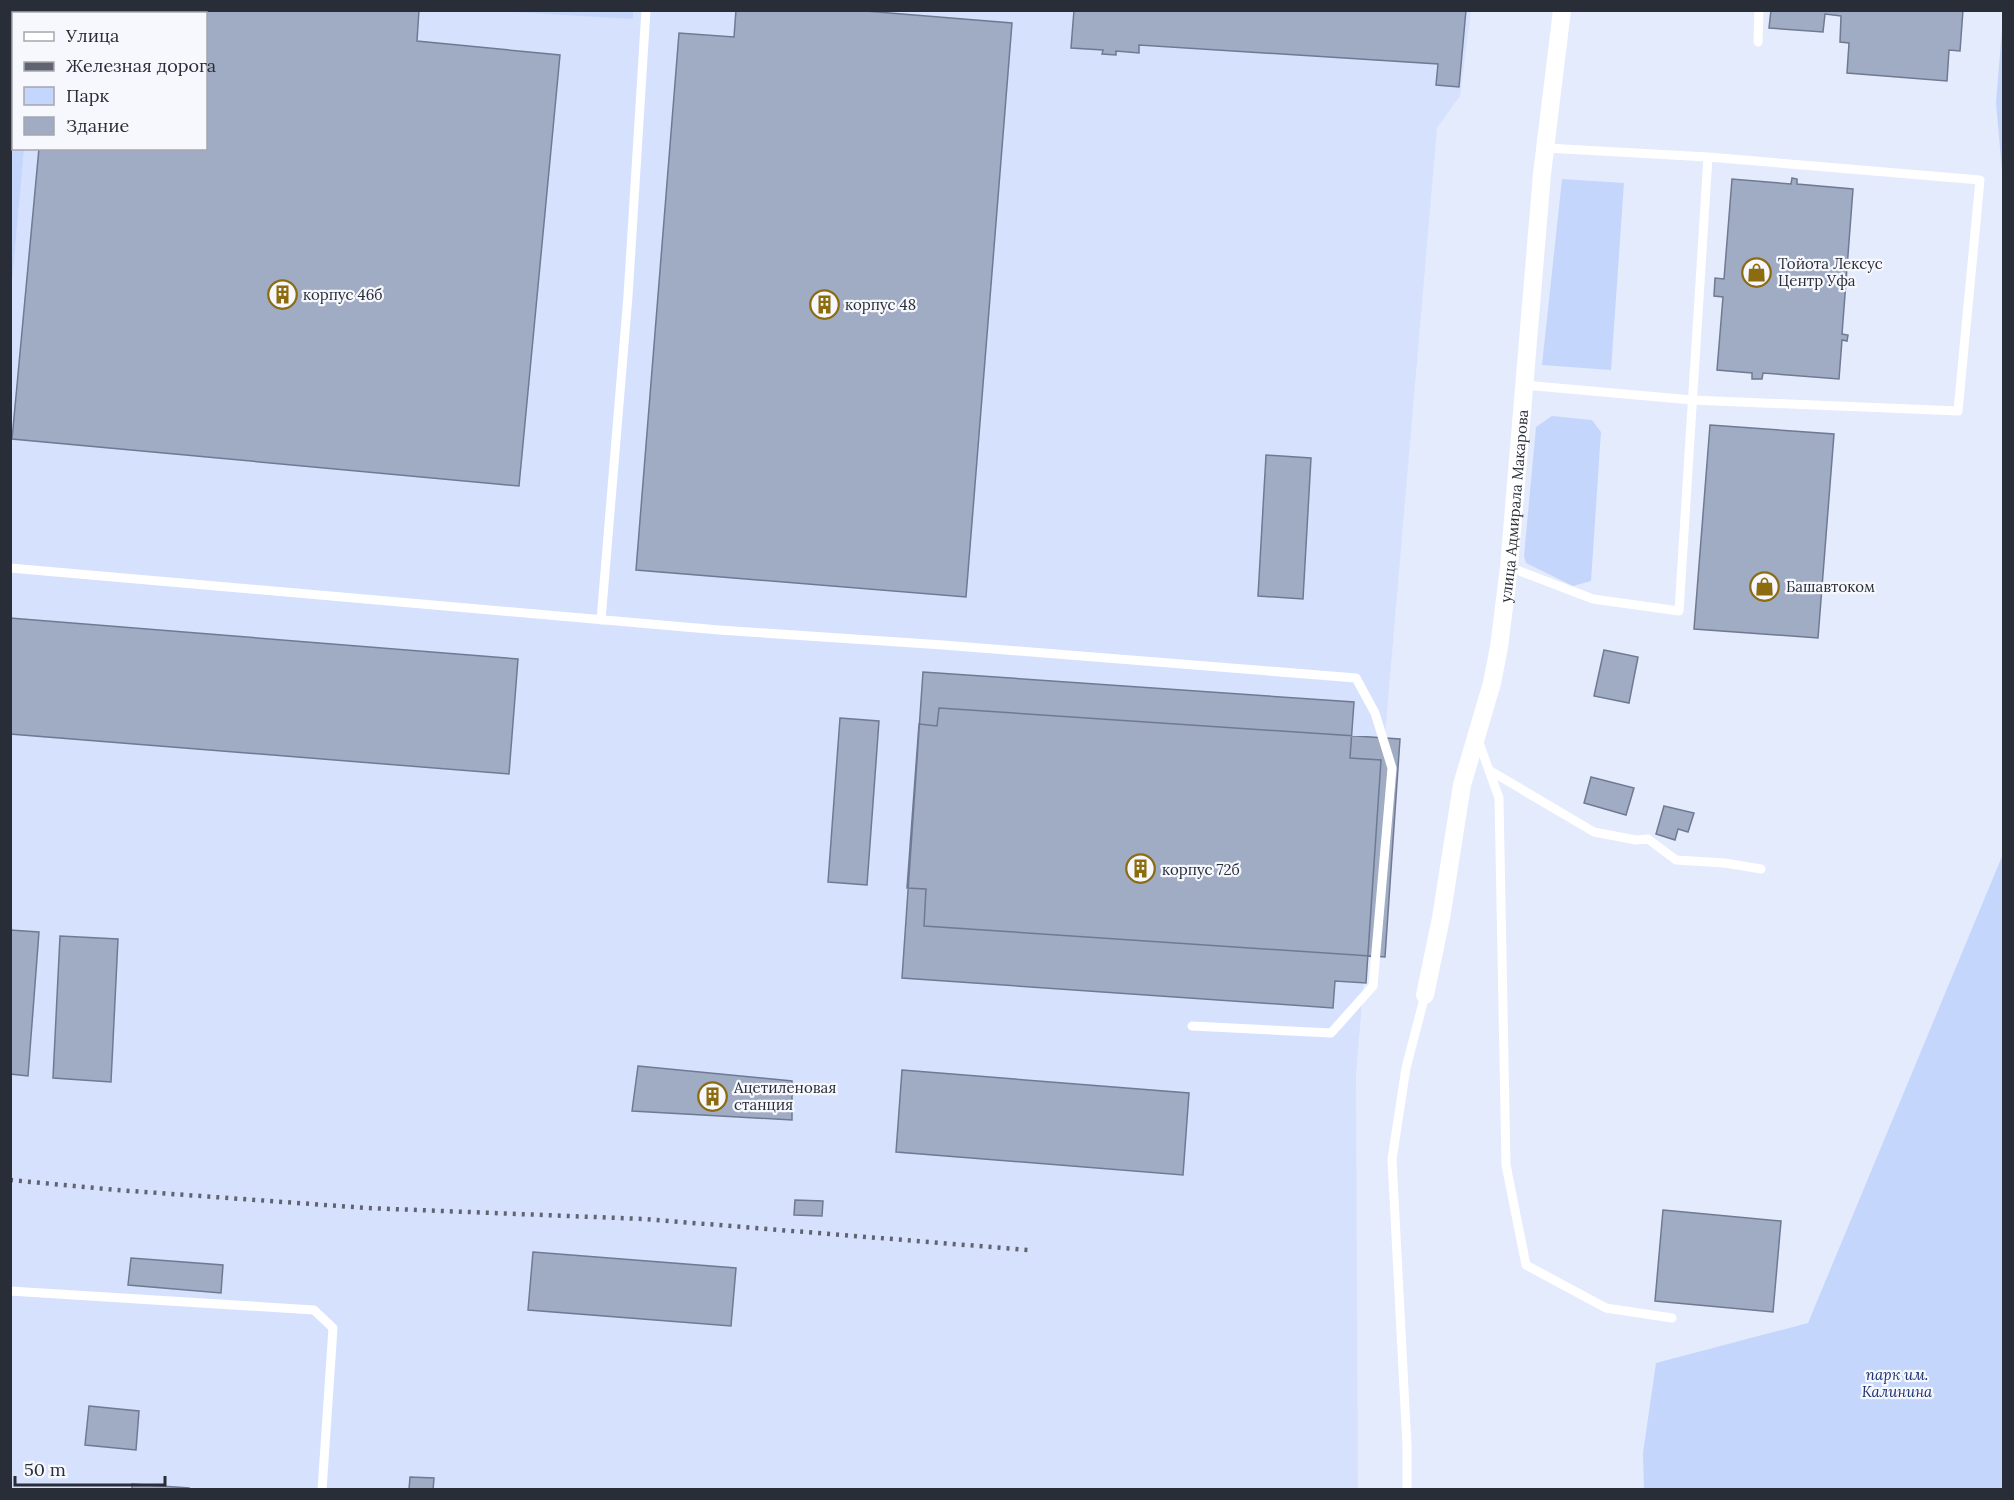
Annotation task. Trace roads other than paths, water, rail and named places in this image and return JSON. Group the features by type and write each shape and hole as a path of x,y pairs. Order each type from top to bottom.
{"street":[{"name":"улица Адмирала Макарова","path":"1425,995 1441,918 1462,785 1492,683 1497,656 1509,567 1545,148 1562,10"}],"lane":[{"path":"602,620 629,284 646,10"},
{"path":"1758,42 1759,10"},
{"path":"1524,386 1692,400 1958,411 1980,180 1708,158 1545,148"},
{"path":"1509,567 1593,599 1679,611 1708,158"},
{"path":"10,568 602,620 1356,678 1376,713 1392,768 1373,986 1331,1033 1192,1026"},
{"path":"1476,735 1499,798 1506,1165 1526,1265 1606,1308 1672,1318"},
{"path":"1489,770 1594,832 1636,840 1648,839 1676,860 1725,863 1761,869"},
{"path":"1407,1490 1407,1446 1392,1159 1407,1068 1425,995"},
{"path":"10,1291 314,1310 333,1328 322,1490"}],"railway":[{"path":"10,1180 367,1208 644,1219 1028,1250"}],"place":[{"name":"Тойота Лексус Центр Уфа","path":"1757,272"},
{"name":"корпус 46б","path":"282,294"},
{"name":"корпус 48","path":"824,304"},
{"name":"Башавтоком","path":"1765,586"},
{"name":"корпус 72б","path":"1141,869"},
{"name":"Ацетиленовая станция","path":"713,1096"}],"park label":[{"name":"парк им. Калинина","path":"1897,1382"}]}
